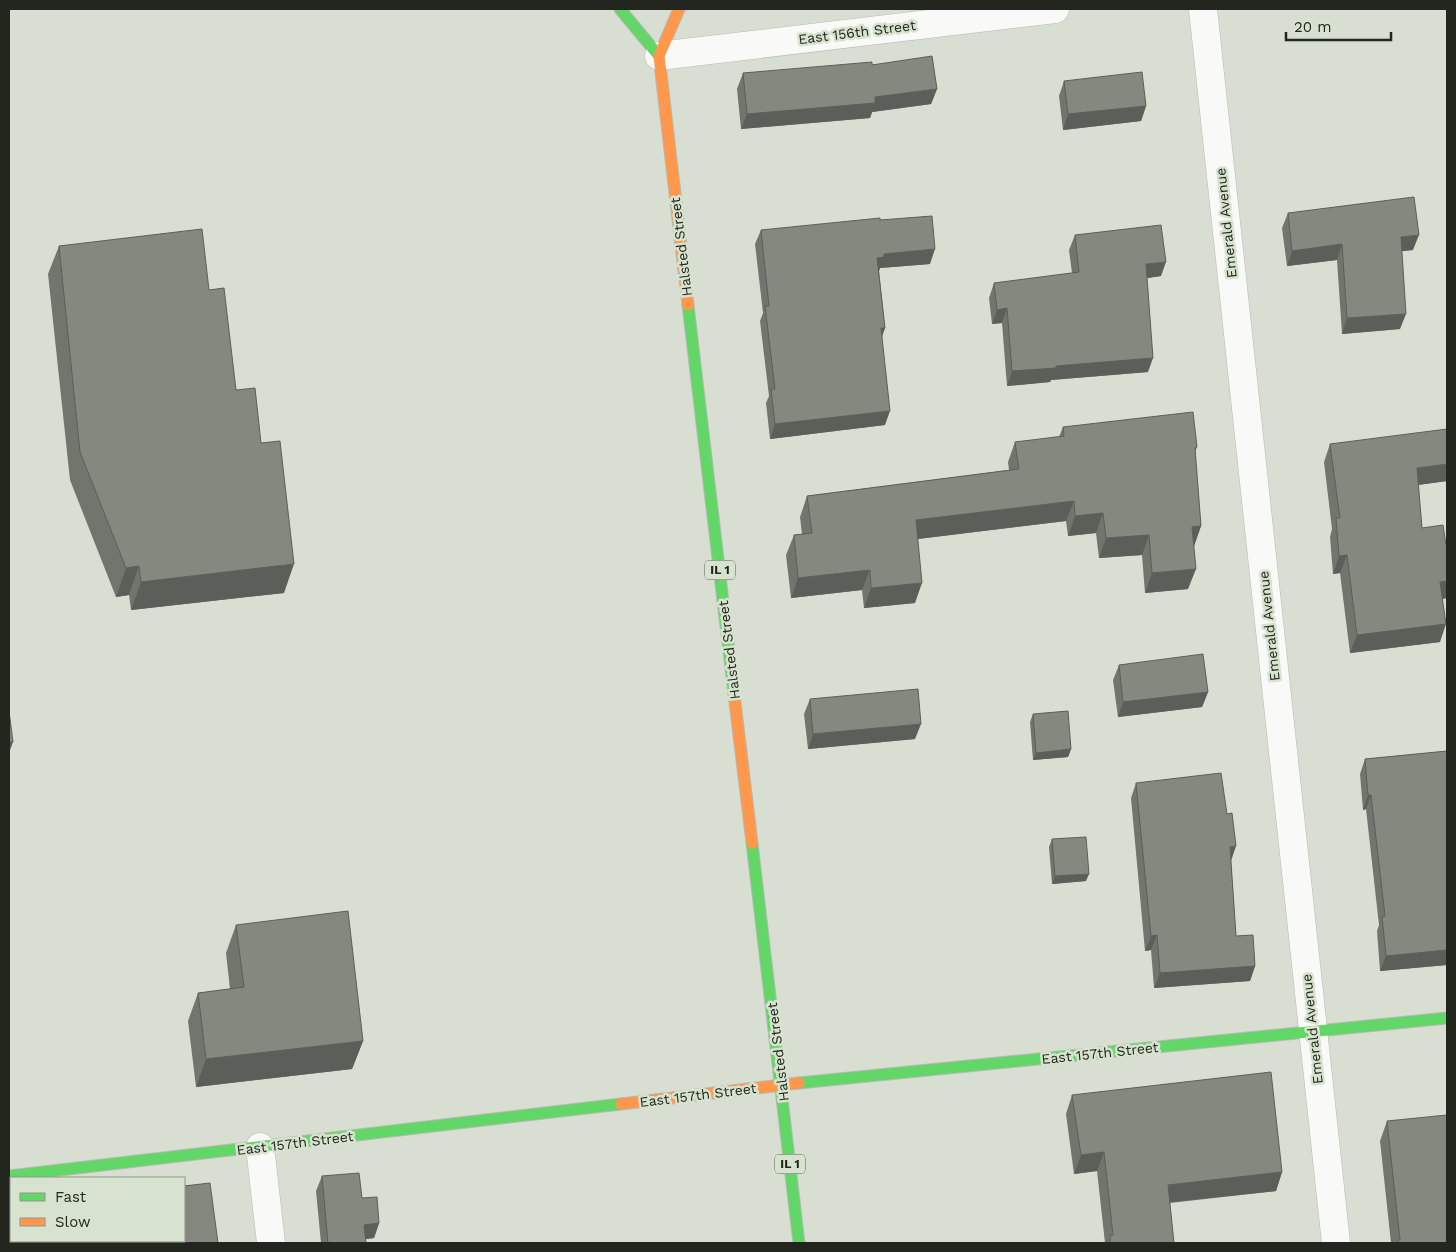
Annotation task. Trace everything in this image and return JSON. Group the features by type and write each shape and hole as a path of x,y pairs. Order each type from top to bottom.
{"street":[{"path":"620,9 658,56 679,9"},
{"name":"East 156th Street","path":"658,56 1055,9"},
{"name":"Emerald Avenue","path":"1202,9 1336,1243"},
{"name":"Halsted Street","path":"658,56 782,1085 799,1243"},
{"name":"East 157th Street","path":"9,1176 782,1085 1447,1018"},
{"path":"260,1147 271,1243"}],"building":[{"path":"932,56 937,89 875,97 875,103 747,114 743,73 872,62 872,65"},
{"path":"1142,72 1146,106 1068,114 1064,81"},
{"path":"1414,197 1419,235 1401,237 1406,314 1347,318 1342,244 1292,251 1288,213"},
{"path":"932,216 935,249 884,254 884,257 877,258 885,328 881,328 890,411 775,424 771,389 775,389 765,306 769,306 761,230 880,218 880,220"},
{"path":"1161,225 1166,262 1146,264 1153,358 1012,371 1007,308 997,310 994,283 1079,272 1075,235"},
{"path":"202,229 209,290 224,288 236,390 255,388 261,443 280,441 294,564 141,582 139,566 126,568 80,452 59,246"},
{"path":"1193,412 1197,447 1195,448 1201,526 1192,527 1196,569 1152,573 1149,535 1106,538 1103,513 1075,516 1074,501 916,520 922,583 871,588 870,570 798,578 794,535 812,533 807,496 1019,469 1015,442 1064,436 1063,427"},
{"path":"1447,429 1447,464 1417,468 1422,528 1443,525 1447,545 1447,581 1440,582 1446,624 1357,635 1347,555 1339,556 1336,518 1340,518 1330,444"},
{"path":"1203,654 1208,692 1123,702 1119,665"},
{"path":"918,689 921,724 813,734 810,699"},
{"path":"9,711 13,742 9,742"},
{"path":"1068,711 1071,749 1036,753 1033,714"},
{"path":"1447,751 1447,950 1386,956 1382,917 1385,916 1371,795 1368,795 1365,759"},
{"path":"1221,773 1227,814 1232,813 1236,846 1230,847 1236,936 1253,935 1255,966 1160,973 1157,935 1151,936 1136,783"},
{"path":"1086,837 1089,874 1055,876 1052,839"},
{"path":"348,911 363,1041 206,1059 198,993 244,987 236,925"},
{"path":"1271,1072 1282,1172 1168,1185 1174,1243 1110,1243 1110,1235 1113,1235 1104,1152 1081,1155 1072,1095"},
{"path":"1447,1115 1447,1243 1398,1243 1398,1240 1400,1240 1387,1121"},
{"path":"359,1173 362,1198 377,1197 379,1223 364,1225 366,1243 328,1243 322,1176"},
{"path":"210,1183 218,1243 9,1243 9,1205 10,1242 185,1242 185,1186"}],"traffic: fast":[{"path":"620,9 659,56"},
{"path":"688,305 734,694"},
{"path":"752,843 799,1243"},
{"path":"799,1083 1447,1018"},
{"path":"9,1176 621,1104"}],"traffic: slow":[{"path":"679,9 659,56 688,305"},
{"path":"734,694 752,843"},
{"path":"621,1104 799,1083"}]}
